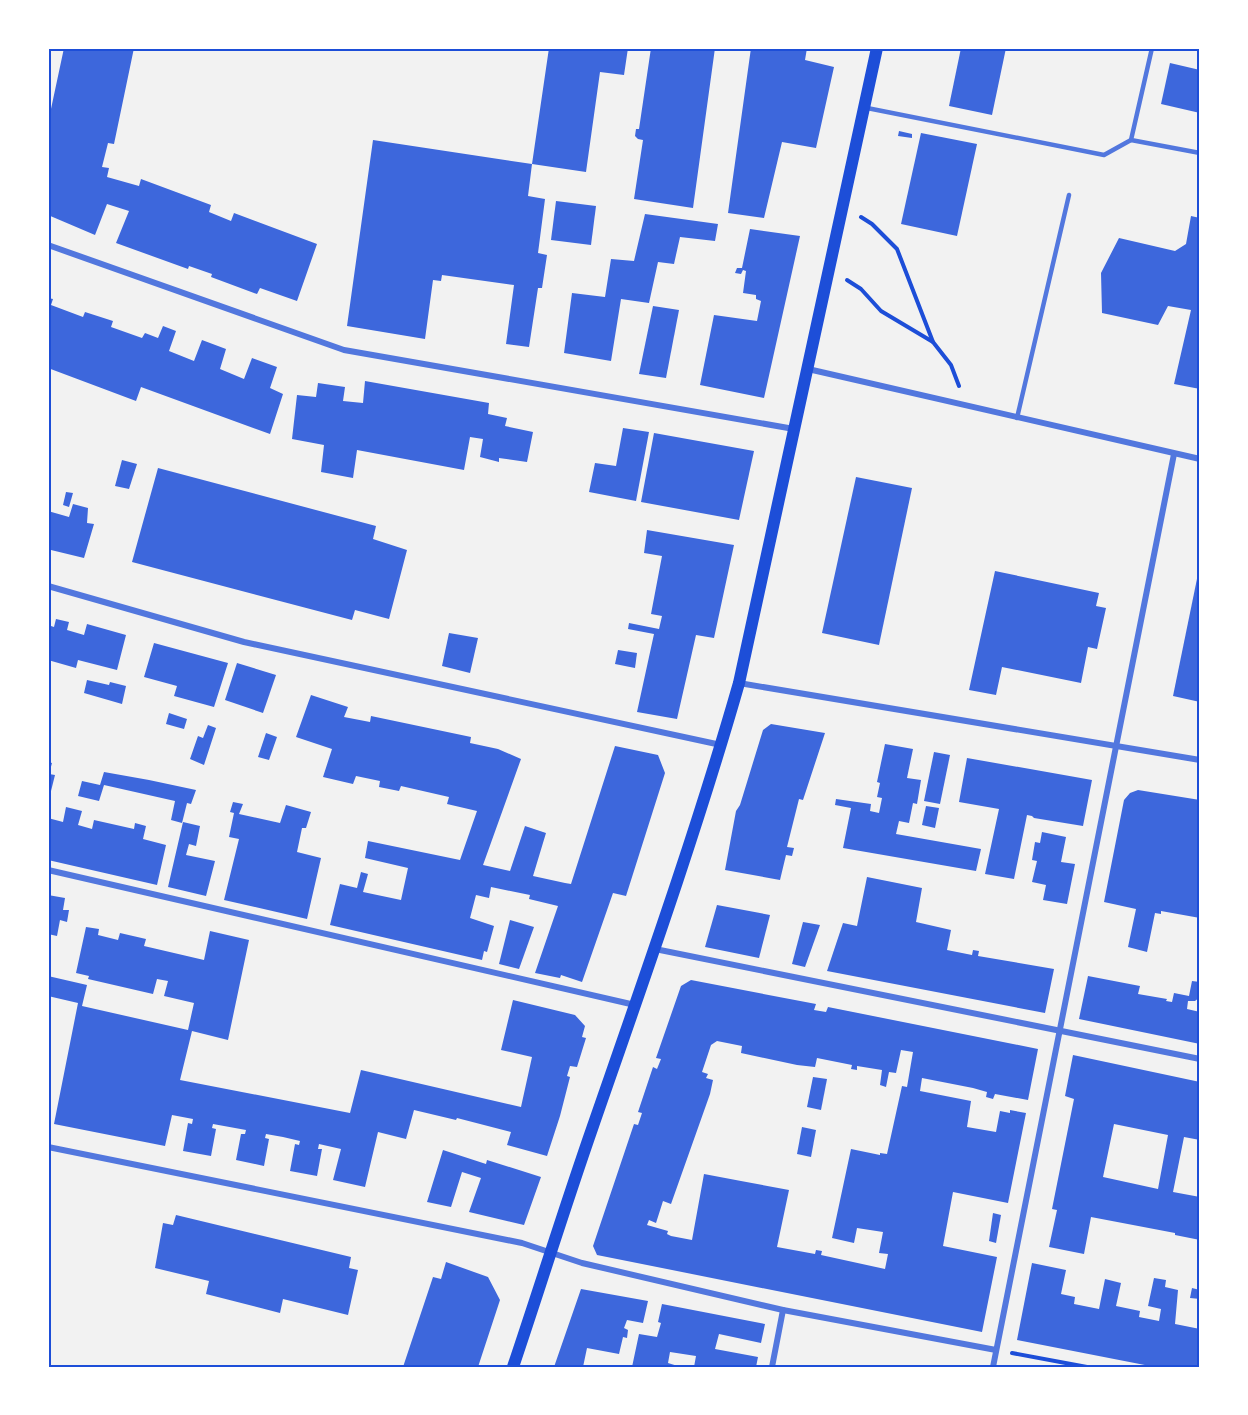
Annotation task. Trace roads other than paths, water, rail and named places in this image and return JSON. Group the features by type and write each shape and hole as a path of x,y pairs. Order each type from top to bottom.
{"main road":[{"path":"513,1367 550,1252 655,949 739,683 877,48"}],"street":[{"path":"48,245 344,350 794,429"},
{"path":"807,369 1200,459"},
{"path":"993,1367 1174,454"},
{"path":"48,586 244,642 721,745"},
{"path":"739,683 1200,760"},
{"path":"48,870 636,1006"},
{"path":"655,949 1200,1059"},
{"path":"48,1147 522,1243 582,1263 783,1310 996,1350"},
{"path":"772,1367 783,1310"}],"lane":[{"path":"1131,140 1152,48"},
{"path":"864,107 1104,155 1131,140 1200,153"},
{"path":"1017,418 1069,195"}]}
